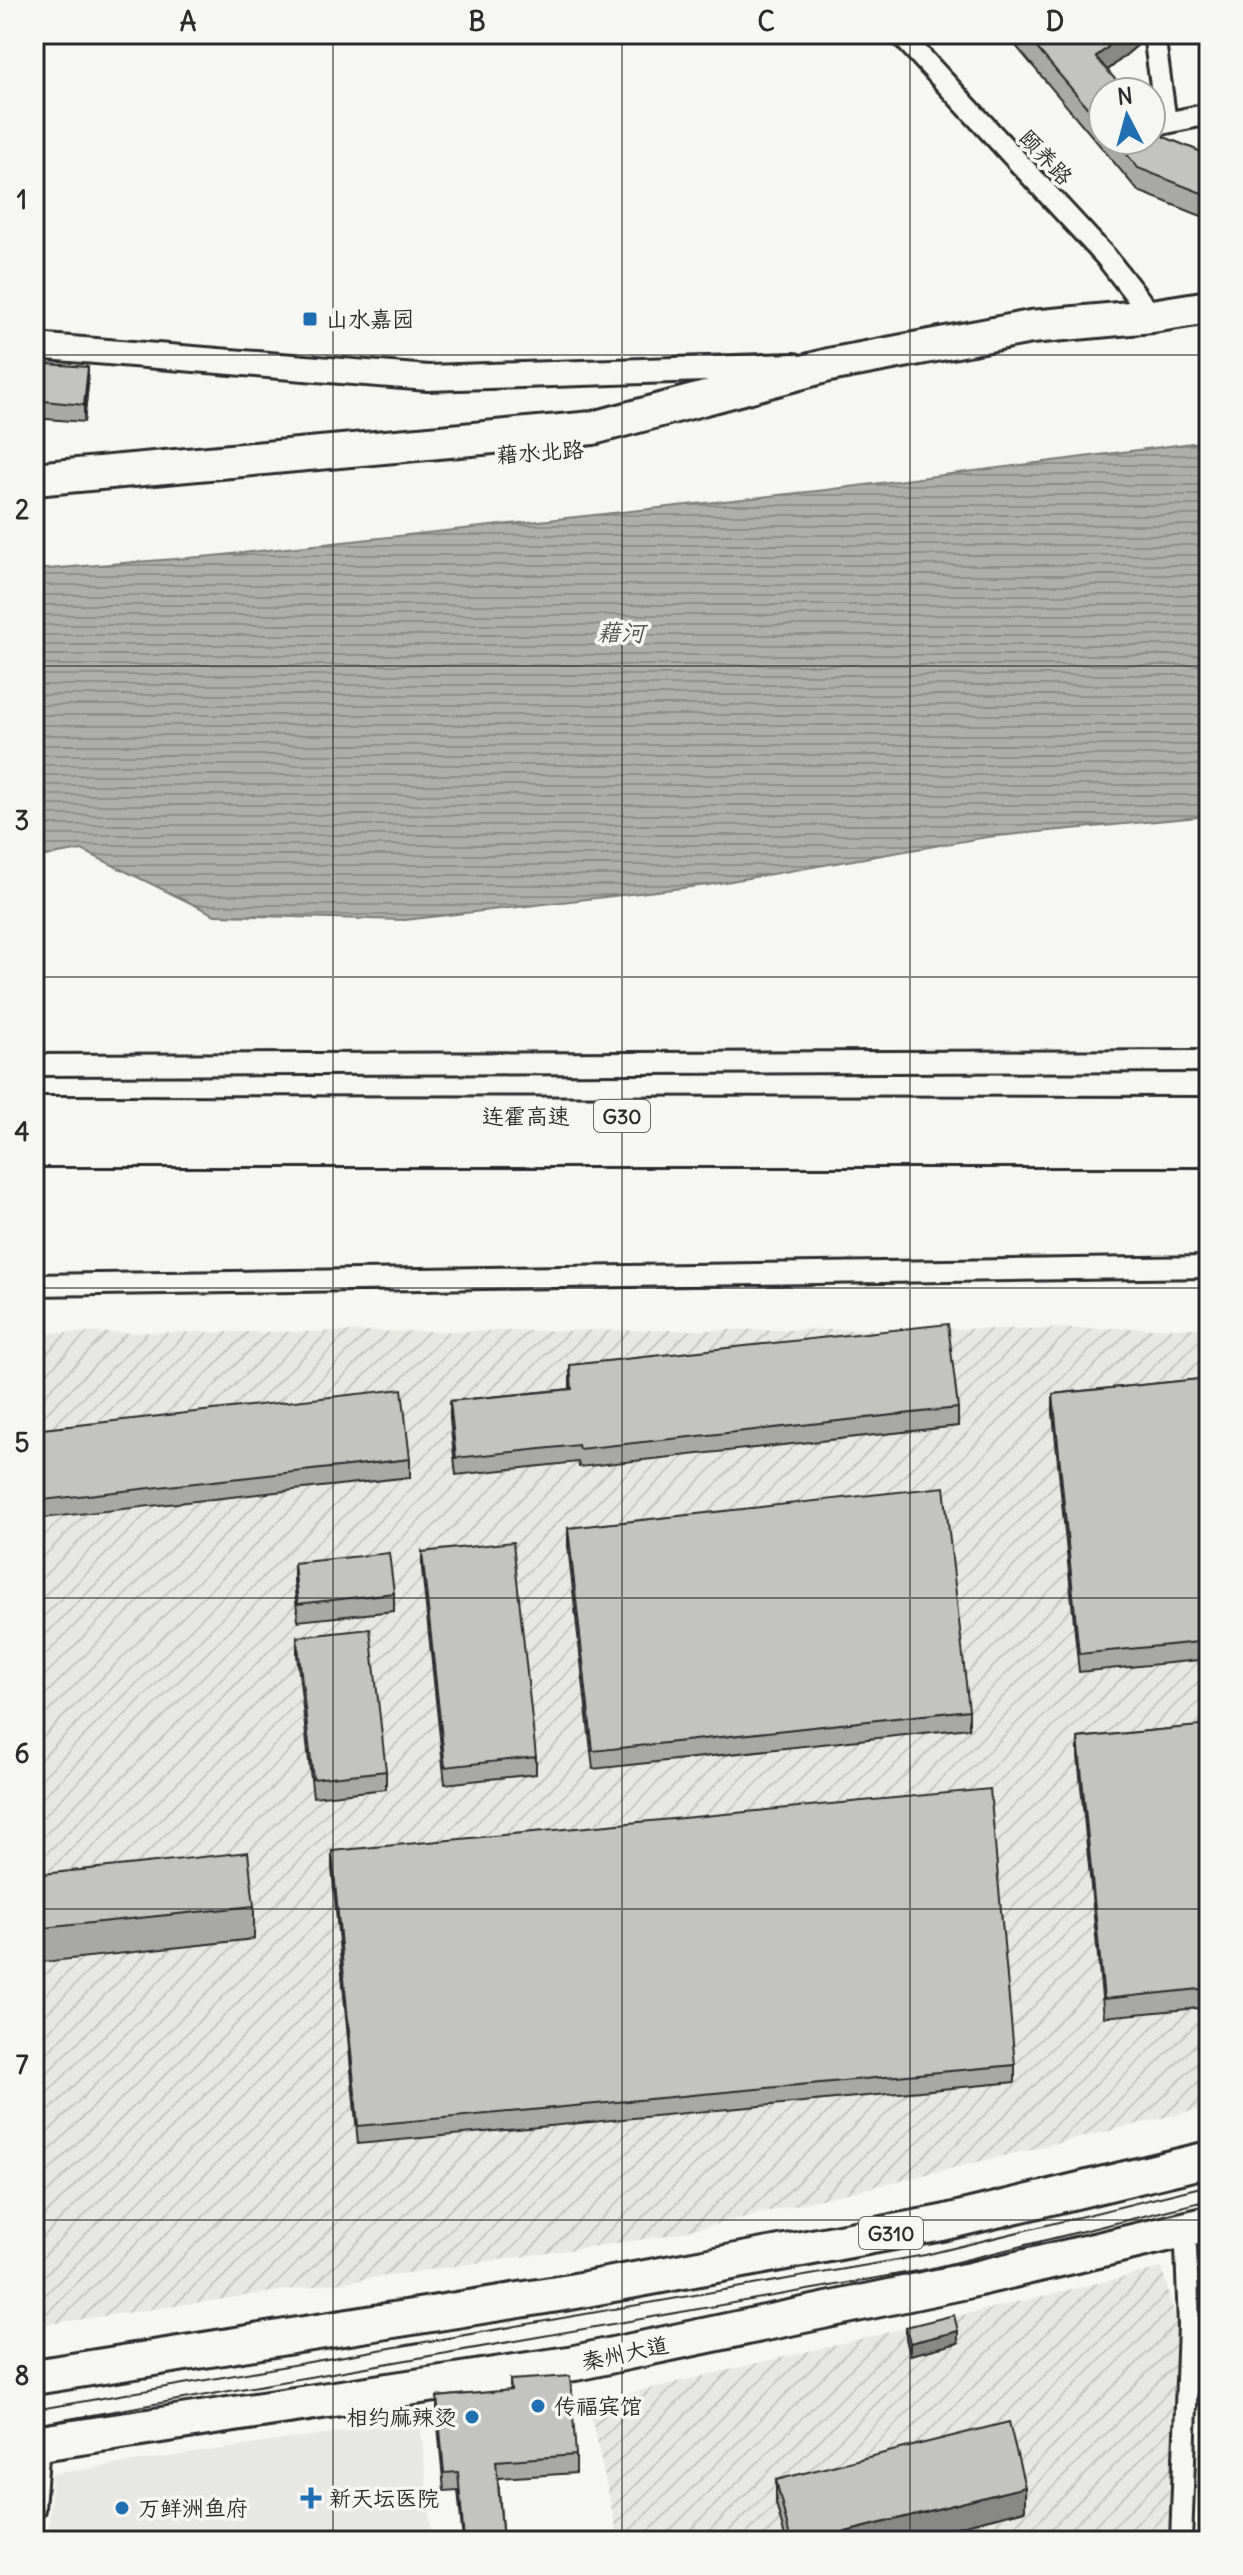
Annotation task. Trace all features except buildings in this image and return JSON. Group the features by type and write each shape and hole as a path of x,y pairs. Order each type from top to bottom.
{"highway":[{"name":"连霍高速","path":"34,1115 1209,1116"},
{"name":"连霍高速","path":"34,1148 1209,1148"},
{"name":"G310","path":"34,2377 570,2292 911,2229 1209,2159"},
{"name":"秦州大道","path":"37,2443 575,2363 1202,2228"}],"main road":[{"name":"藉水北路","path":"34,479 593,428 829,365 1031,327 1152,316 1209,307"},
{"name":"藉水北路","path":"34,493 363,464 594,449 1031,327"}],"street":[{"path":"1154,34 1166,123 1209,114"},
{"name":"颐养路","path":"907,36 1106,257 1152,316"},
{"path":"34,346 428,378 829,365"},
{"path":"34,1065 1209,1061"},
{"path":"34,1285 1209,1267"},
{"path":"1181,2541 1189,2326 1186,2248 1202,2228"},
{"path":"34,2509 37,2443"}],"shaded area":[{"path":"1209,1328 1209,2107 666,2236 34,2326 34,1333"},
{"path":"1162,2268 1188,2365 1175,2541 619,2541 588,2403"},
{"name":"新天坛医院","path":"420,2420 432,2541 48,2541 52,2474"}],"water":[{"name":"藉河","path":"1209,441 1209,816 987,837 708,885 405,920 215,915 82,850 34,858 34,570 213,556 826,490"}],"tram line":[{"path":"34,2410 925,2255 1209,2185"},
{"path":"34,2425 928,2269 1209,2200"}],"place":[{"name":"山水嘉园","path":"310,319"},
{"name":"传福宾馆","path":"538,2406"},
{"name":"相约麻辣烫","path":"472,2417"},
{"name":"新天坛医院","path":"311,2498"},
{"name":"万鲜洲鱼府","path":"122,2508"}]}
